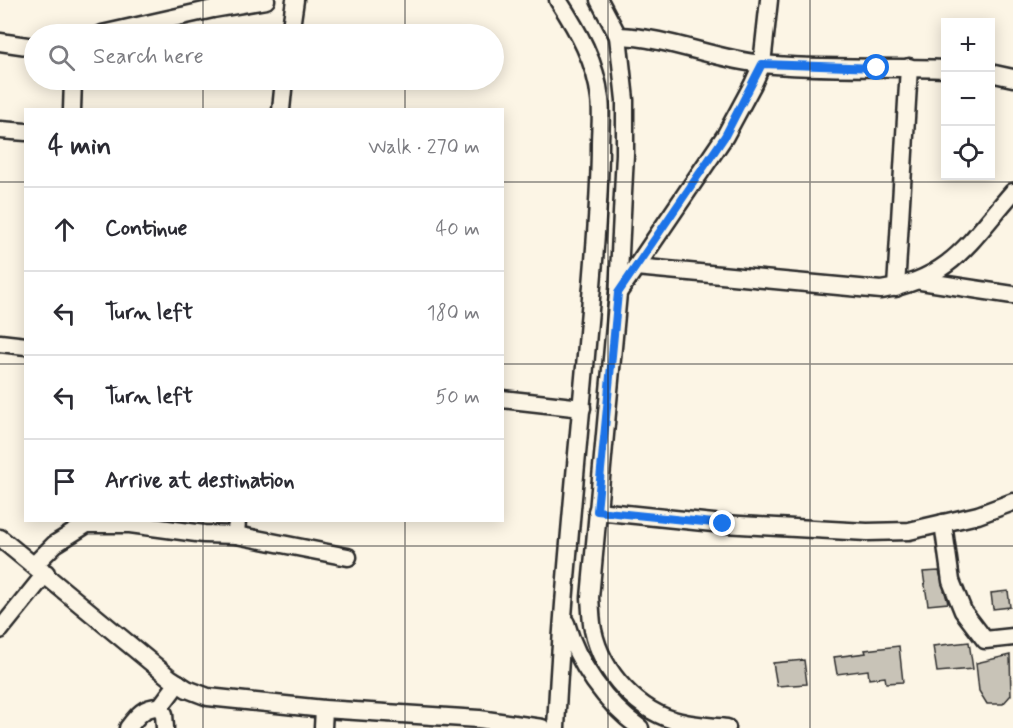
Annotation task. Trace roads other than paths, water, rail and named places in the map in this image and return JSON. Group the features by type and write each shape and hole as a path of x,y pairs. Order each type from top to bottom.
{"street":[{"path":"146,24 266,0"},
{"path":"291,24 295,0"},
{"path":"556,728 562,607 582,408 600,166 601,100 592,63 577,30 558,0"},
{"path":"599,0 618,36 625,100 625,154 618,293 590,598 593,631 602,654 618,682 641,703 661,715 681,722 727,728"},
{"path":"618,293 725,136 762,64 769,0"},
{"path":"618,36 640,36 725,58 762,64 941,69"},
{"path":"0,42 24,46"},
{"path":"896,288 909,67"},
{"path":"995,74 1013,78"},
{"path":"72,108 73,90"},
{"path":"280,108 283,90"},
{"path":"0,129 24,132"},
{"path":"636,267 880,290 896,288 921,281 939,271 956,257 1013,192"},
{"path":"921,281 1013,295"},
{"path":"0,343 24,346"},
{"path":"504,399 582,408"},
{"path":"597,511 723,524 867,532 909,531 978,515 1013,502"},
{"path":"943,523 951,581 963,611 984,640 1013,638"},
{"path":"0,630 55,544 87,524 130,524 204,534 236,528 348,557"},
{"path":"0,538 178,683 208,697 542,728"},
{"path":"562,607 571,642 596,682 621,714 640,728"},
{"path":"160,707 178,683"},
{"path":"128,728 143,710 150,706 160,707"},
{"path":"160,707 164,714 165,728"},
{"path":"323,728 324,709"}]}
